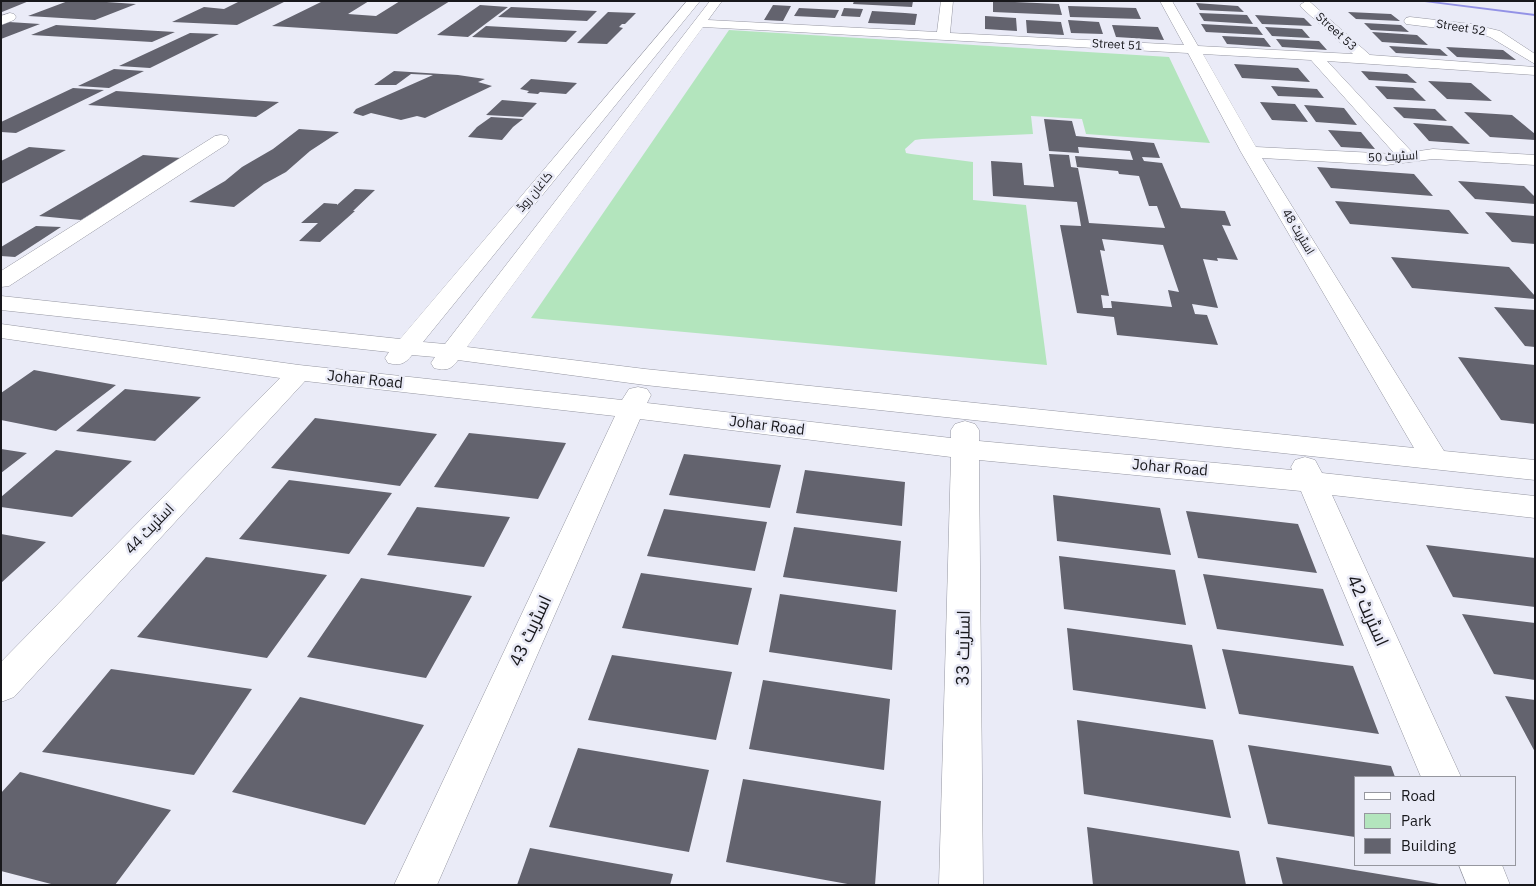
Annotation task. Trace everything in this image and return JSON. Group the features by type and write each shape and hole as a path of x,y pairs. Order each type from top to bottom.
{"street":[{"name":"کاغان روڈ","path":"376,382 694,1"},
{"name":"کاغان روڈ","path":"426,386 716,1"},
{"path":"943,36 947,1"},
{"name":"اسٹریٹ 48","path":"1166,1 1250,152 1435,459"},
{"name":"Street 53","path":"1306,5 1366,59"},
{"name":"Street 52","path":"1410,21 1471,28 1495,34 1535,60"},
{"name":"Street 51","path":"699,23 1315,56 1535,71"},
{"path":"1315,56 1408,158"},
{"path":"628,81 654,82"},
{"path":"1,281 221,140"},
{"name":"اسٹریٹ 50","path":"1250,152 1386,160 1433,154 1535,160"},
{"path":"485,253 523,256"},
{"path":"1,303 451,352 645,377 1535,470"},
{"path":"6,335 50,308"},
{"name":"Johar Road","path":"6,335 298,373 426,386 966,449 1310,482 1535,507"},
{"name":"اسٹریٹ 44","path":"1,686 298,373"},
{"name":"اسٹریٹ 43","path":"415,885 633,410 645,377"},
{"name":"اسٹریٹ 33","path":"961,885 966,449 964,411"},
{"name":"اسٹریٹ 42","path":"1295,444 1310,482 1441,776"},
{"path":"1480,866 1489,885"}],"green space":[{"path":"729,30 1169,57 1210,143 1086,134 1082,119 1031,116 1033,134 922,139 915,140 905,149 906,153 911,154 973,162 973,200 1026,205 1047,365 531,318"}],"building":[{"path":"1,1 29,1 2,12"},
{"path":"68,1 136,4 95,20 28,16"},
{"path":"240,1 286,1 237,25 172,22 204,7 224,9"},
{"path":"323,1 369,1 348,14 376,16 400,1 450,1 397,34 272,26"},
{"path":"854,1 913,1 912,7 853,4"},
{"path":"993,1 1059,4 1062,15 993,12"},
{"path":"1196,3 1238,6 1244,12 1200,10"},
{"path":"480,5 508,7 468,37 437,35"},
{"path":"773,5 791,6 783,21 764,20"},
{"path":"1068,6 1136,8 1141,19 1070,17"},
{"path":"511,7 597,11 587,21 498,17"},
{"path":"799,8 839,10 835,18 794,16"},
{"path":"844,8 863,9 860,17 841,16"},
{"path":"872,11 917,14 915,25 868,23"},
{"path":"608,12 636,13 619,27 623,28 607,44 577,43"},
{"path":"1348,12 1391,14 1400,21 1356,19"},
{"path":"1199,13 1247,15 1253,24 1204,21"},
{"path":"1255,15 1304,18 1312,26 1262,24"},
{"path":"985,16 1016,18 1017,31 985,29"},
{"path":"1026,20 1061,22 1064,35 1027,33"},
{"path":"1068,20 1099,22 1103,34 1071,33"},
{"path":"9,22 40,24 1,39 1,25"},
{"path":"1364,23 1401,25 1409,32 1371,30"},
{"path":"1201,24 1257,27 1263,35 1206,32"},
{"path":"56,25 175,32 152,42 31,35"},
{"path":"1112,25 1158,27 1164,40 1116,37"},
{"path":"486,26 577,31 566,42 472,37"},
{"path":"1265,27 1302,29 1310,38 1272,36"},
{"path":"1372,32 1417,35 1428,45 1382,42"},
{"path":"190,33 219,34 150,68 119,66"},
{"path":"1222,36 1264,38 1271,47 1227,44"},
{"path":"1276,39 1319,41 1327,50 1282,47"},
{"path":"1389,46 1440,49 1448,56 1396,53"},
{"path":"1446,47 1503,50 1516,60 1457,57"},
{"path":"1234,64 1298,68 1310,82 1242,78"},
{"path":"114,69 144,71 109,88 78,86"},
{"path":"394,71 458,75 485,79 478,82 492,86 425,118 417,116 401,120 371,113 363,116 353,113 356,109 433,75 411,74 396,85 374,85"},
{"path":"1361,71 1407,74 1417,83 1369,80"},
{"path":"531,79 577,83 566,94 527,93 529,91 520,89"},
{"path":"1428,81 1471,83 1492,101 1447,99"},
{"path":"1271,86 1317,89 1324,98 1278,96"},
{"path":"1375,86 1413,88 1426,101 1387,99"},
{"path":"73,88 104,90 16,133 1,132 1,122"},
{"path":"116,91 279,102 256,117 88,105"},
{"path":"502,100 537,103 523,117 486,115"},
{"path":"1260,102 1295,104 1308,122 1272,120"},
{"path":"1304,105 1344,108 1357,125 1316,122"},
{"path":"1393,107 1435,109 1447,121 1404,118"},
{"path":"1464,112 1512,115 1535,134 1535,140 1490,137"},
{"path":"491,117 523,119 502,140 468,137 477,127"},
{"path":"1044,119 1072,121 1076,136 1154,143 1160,158 1142,157 1144,161 1162,163 1181,208 1225,211 1231,226 1222,225 1238,260 1217,258 1218,261 1203,259 1218,308 1192,304 1195,314 1207,315 1218,345 1117,335 1114,317 1077,313 1060,225 1081,226 1077,202 993,196 991,161 1022,163 1024,185 1054,187 1049,154 1069,155 1071,167 1078,168 1089,223 1165,228 1157,206 1149,206 1139,176 1119,174 1118,171 1077,167 1075,156 1133,160 1130,151 1078,147 1079,153 1049,151","holes":["1102,239 1163,245 1179,292 1168,290 1172,307 1111,301 1112,308 1103,308 1101,295 1109,296 1100,250 1105,251"]},
{"path":"1413,123 1452,126 1470,144 1429,141"},
{"path":"299,129 339,132 310,151 286,172 264,184 234,207 189,202 225,181 242,167 273,149"},
{"path":"1328,130 1361,132 1375,149 1341,147"},
{"path":"29,147 66,150 1,184 1,161"},
{"path":"143,155 181,158 81,220 39,216"},
{"path":"1317,167 1414,174 1433,196 1331,188"},
{"path":"1458,181 1524,186 1535,197 1535,204 1475,199"},
{"path":"355,189 375,190 353,211 355,211 320,242 299,241 318,223 301,223 324,203 337,205"},
{"path":"1335,201 1449,210 1469,234 1350,224"},
{"path":"1485,212 1535,216 1535,244 1512,242"},
{"path":"36,226 61,227 15,257 1,256 1,247"},
{"path":"1391,257 1509,267 1535,296 1535,299 1412,288"},
{"path":"1494,307 1535,310 1535,347 1525,346"},
{"path":"1458,357 1535,365 1535,424 1501,420"},
{"path":"34,370 116,385 56,431 1,420 1,393"},
{"path":"125,389 201,397 155,441 76,431"},
{"path":"315,418 437,434 400,486 271,468"},
{"path":"469,433 566,443 538,499 434,487"},
{"path":"1,449 27,453 1,473"},
{"path":"56,450 132,461 72,517 1,507 1,497"},
{"path":"684,454 781,465 770,508 669,495"},
{"path":"805,470 905,482 902,526 796,513"},
{"path":"289,480 392,493 349,554 239,539"},
{"path":"1053,495 1160,508 1171,555 1057,541"},
{"path":"417,507 510,517 484,567 387,555"},
{"path":"664,509 767,522 755,571 647,556"},
{"path":"1186,511 1298,524 1317,573 1198,558"},
{"path":"794,527 901,541 897,592 783,577"},
{"path":"1,534 46,542 1,583"},
{"path":"1426,545 1535,558 1535,607 1453,597"},
{"path":"1059,556 1175,570 1186,625 1064,609"},
{"path":"206,557 327,575 267,658 137,637"},
{"path":"641,573 752,588 738,645 622,628"},
{"path":"1203,574 1323,589 1344,646 1217,629"},
{"path":"361,578 472,596 426,678 307,657"},
{"path":"780,594 896,610 892,670 769,652"},
{"path":"1462,614 1535,623 1535,680 1494,674"},
{"path":"1067,628 1192,645 1206,709 1073,690"},
{"path":"1222,649 1353,666 1379,734 1239,714"},
{"path":"612,655 732,672 716,740 588,720"},
{"path":"111,669 252,689 194,775 42,752"},
{"path":"763,680 890,699 884,770 749,749"},
{"path":"1505,696 1535,700 1535,752"},
{"path":"300,697 424,725 365,825 232,792"},
{"path":"1077,720 1213,740 1231,818 1084,794"},
{"path":"1248,745 1391,766 1395,776 1354,776 1354,837 1268,824"},
{"path":"578,748 709,770 689,852 549,827"},
{"path":"20,772 171,810 115,885 55,885 1,871 1,793"},
{"path":"743,779 881,801 875,885 853,885 726,862"},
{"path":"1087,827 1239,851 1246,885 1093,885"},
{"path":"530,848 673,874 670,885 517,885"},
{"path":"1276,857 1439,884 1439,885 1283,885"}],"waterway":[{"path":"1419,1 1535,15"}]}
